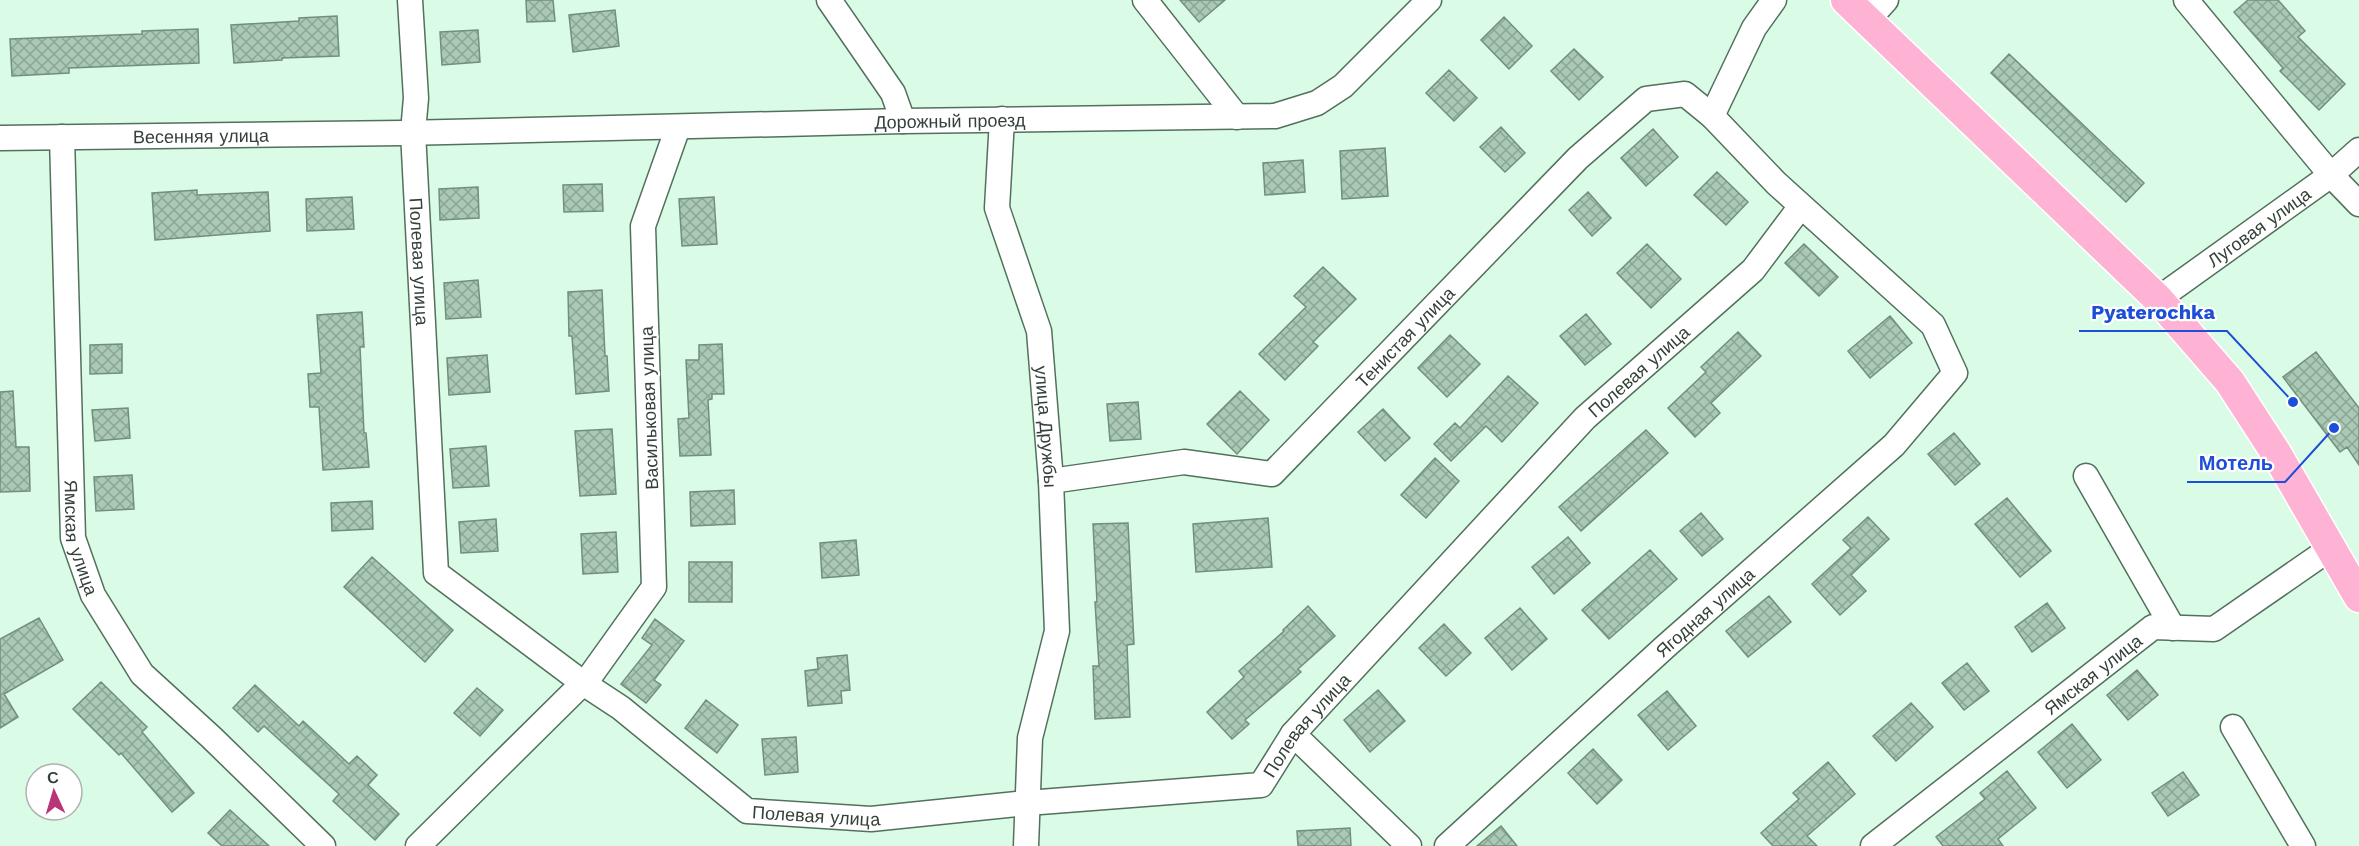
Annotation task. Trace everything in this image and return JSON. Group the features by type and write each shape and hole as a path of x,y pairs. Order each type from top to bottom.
{"main road":[{"path":"1846,0 1877,10 2158,299 2230,382 2276,453 2359,597"}],"street":[{"name":"Полевая улица","path":"410,0 416,98 415,132 427,397 440,575 587,679 747,812 870,819 1027,802 1261,785 1293,734 1585,418 1753,270 1802,206"},
{"path":"829,0 893,93 903,120"},
{"path":"1145,0 1237,117"},
{"name":"Дорожный проезд","path":"415,132 903,120 1275,116 1317,103 1343,86 1429,0"},
{"path":"1774,0 1754,28 1712,116 1776,183 1802,206"},
{"path":"2186,0 2331,175 2359,204"},
{"name":"Тенистая улица","path":"1051,481 1184,462 1272,474 1578,158 1646,99 1685,94 1712,116"},
{"name":"улица Дружбы","path":"1002,119 997,208 1039,331 1051,481 1057,631 1030,738 1026,846"},
{"name":"Васильковая улица","path":"418,846 587,679 654,587 643,226 678,127"},
{"name":"Весенняя улица","path":"0,138 415,132"},
{"name":"Ямская улица","path":"62,137 73,538 93,595 142,674 212,737 323,846"},
{"name":"Луговая улица","path":"2158,299 2331,175 2359,150"},
{"name":"Ягодная улица","path":"1446,846 1666,646 1894,445 1955,373 1933,325 1802,206"},
{"path":"2085,476 2173,628"},
{"name":"Ямская улица","path":"1873,846 2153,627 2214,629 2331,548"},
{"path":"2234,727 2303,846"},
{"path":"1293,734 1408,846"}],"building":[{"path":"526,0 553,0 555,21 527,22"},
{"path":"1180,0 1225,0 1199,22"},
{"path":"2248,0 2278,0 2305,31 2298,37 2345,84 2319,110 2280,71 2283,68 2234,12"},
{"path":"615,10 619,46 573,52 569,15"},
{"path":"337,16 339,56 234,63 231,25"},
{"path":"1504,17 1532,46 1509,69 1481,40"},
{"path":"198,29 199,63 69,68 69,73 12,76 10,39 142,34 142,31"},
{"path":"478,30 480,62 442,65 440,32"},
{"path":"1574,49 1603,77 1579,100 1551,71"},
{"path":"2009,54 2144,183 2126,202 1991,73"},
{"path":"1449,70 1477,98 1454,121 1426,93"},
{"path":"1501,127 1525,153 1505,172 1480,147"},
{"path":"1653,129 1678,157 1646,186 1621,158"},
{"path":"1385,148 1388,196 1342,199 1340,151"},
{"path":"1303,160 1305,192 1265,195 1263,163"},
{"path":"1717,172 1748,202 1726,225 1694,195"},
{"path":"602,184 603,211 564,212 563,185"},
{"path":"478,187 479,218 440,220 439,189"},
{"path":"197,190 197,195 268,192 270,231 155,240 152,193"},
{"path":"1588,192 1611,218 1592,236 1569,210"},
{"path":"352,197 354,229 307,231 306,199"},
{"path":"714,197 717,244 682,246 679,199"},
{"path":"1647,244 1681,279 1651,308 1617,273"},
{"path":"1804,244 1838,277 1819,296 1785,263"},
{"path":"1323,267 1356,299 1313,342 1318,346 1285,380 1259,354 1306,307 1294,296"},
{"path":"478,280 481,317 446,319 444,283"},
{"path":"602,290 609,391 576,394 572,336 569,336 568,292"},
{"path":"362,312 364,347 360,347 364,433 366,433 369,467 323,470 319,407 310,407 308,374 321,373 317,315"},
{"path":"1586,314 1611,344 1585,365 1560,336"},
{"path":"1890,316 1912,343 1870,378 1848,351"},
{"path":"1738,332 1761,356 1711,403 1720,413 1695,437 1668,408 1706,372 1701,367"},
{"path":"1450,335 1480,364 1447,397 1418,368"},
{"path":"122,344 122,373 90,374 90,345"},
{"path":"722,344 724,394 712,394 712,399 708,400 711,455 680,456 678,419 689,418 686,360 699,360 699,345"},
{"path":"2316,352 2359,408 2359,465 2347,447 2340,452 2283,377"},
{"path":"487,355 490,392 449,395 447,358"},
{"path":"1508,376 1538,403 1502,442 1486,426 1451,461 1434,444 1455,423 1460,428"},
{"path":"13,391 16,447 29,447 30,491 0,492 0,392"},
{"path":"1240,391 1269,420 1237,454 1207,424"},
{"path":"1138,402 1141,439 1110,441 1107,404"},
{"path":"128,408 130,438 95,441 92,410"},
{"path":"1383,409 1410,438 1385,461 1358,432"},
{"path":"612,429 616,494 580,496 575,431"},
{"path":"1646,430 1668,453 1581,531 1559,507"},
{"path":"1954,433 1980,464 1955,485 1928,454"},
{"path":"486,446 489,486 453,488 450,449"},
{"path":"1435,458 1459,481 1426,518 1401,495"},
{"path":"132,475 134,509 96,511 94,477"},
{"path":"734,490 735,524 691,526 690,492"},
{"path":"2007,498 2051,551 2020,577 1975,524"},
{"path":"372,501 373,529 332,531 331,503"},
{"path":"1701,513 1723,539 1702,556 1680,531"},
{"path":"1868,517 1889,539 1851,575 1866,591 1840,615 1812,584 1851,548 1843,540"},
{"path":"1268,518 1272,567 1196,572 1193,524"},
{"path":"496,519 498,551 461,553 459,522"},
{"path":"1128,523 1134,644 1127,645 1130,717 1095,719 1093,666 1099,666 1093,524"},
{"path":"616,532 618,572 583,574 581,534"},
{"path":"1568,537 1590,563 1554,594 1532,567"},
{"path":"856,540 859,575 822,578 820,543"},
{"path":"1650,550 1677,579 1609,639 1582,610"},
{"path":"372,557 453,630 425,662 344,587"},
{"path":"689,562 732,562 732,602 689,602"},
{"path":"1769,596 1791,622 1748,657 1726,631"},
{"path":"2047,603 2065,628 2032,652 2015,627"},
{"path":"1308,606 1335,636 1298,669 1301,672 1245,720 1249,724 1232,739 1207,712 1244,677 1239,671"},
{"path":"1520,608 1547,639 1512,670 1485,638"},
{"path":"39,618 63,660 4,694 18,717 0,728 0,639"},
{"path":"655,619 684,641 654,680 661,685 646,703 621,684 652,645 642,638"},
{"path":"1444,624 1471,653 1446,676 1419,648"},
{"path":"847,655 850,690 841,691 842,703 808,706 805,671 818,669 817,658"},
{"path":"1967,663 1989,691 1964,710 1942,683"},
{"path":"2137,670 2158,695 2128,720 2107,695"},
{"path":"101,682 147,727 142,732 194,793 172,812 121,753 119,755 73,709"},
{"path":"255,685 299,726 303,721 349,764 357,756 377,775 368,785 399,814 375,840 333,801 339,794 264,726 258,732 233,708"},
{"path":"477,688 503,710 480,736 454,713"},
{"path":"1378,690 1405,721 1370,752 1344,720"},
{"path":"1667,691 1696,726 1668,750 1638,715"},
{"path":"706,700 738,725 717,753 685,728"},
{"path":"1911,703 1933,727 1896,761 1873,736"},
{"path":"2072,724 2101,760 2067,788 2038,752"},
{"path":"796,737 798,772 765,775 762,739"},
{"path":"1593,749 1622,780 1597,804 1568,773"},
{"path":"1828,762 1855,794 1807,836 1817,846 1773,846 1761,833 1799,799 1793,793"},
{"path":"2007,771 2036,808 1998,839 2003,846 1943,846 1936,837 1985,799 1980,793"},
{"path":"2183,772 2199,795 2168,816 2152,793"},
{"path":"230,810 269,846 222,846 208,833"},
{"path":"1501,826 1517,846 1477,846"},
{"path":"1350,828 1351,846 1298,846 1297,831"}],"place":[{"name":"Pyaterochka","path":"2293,402"},
{"name":"Мотель","path":"2334,428"}]}
